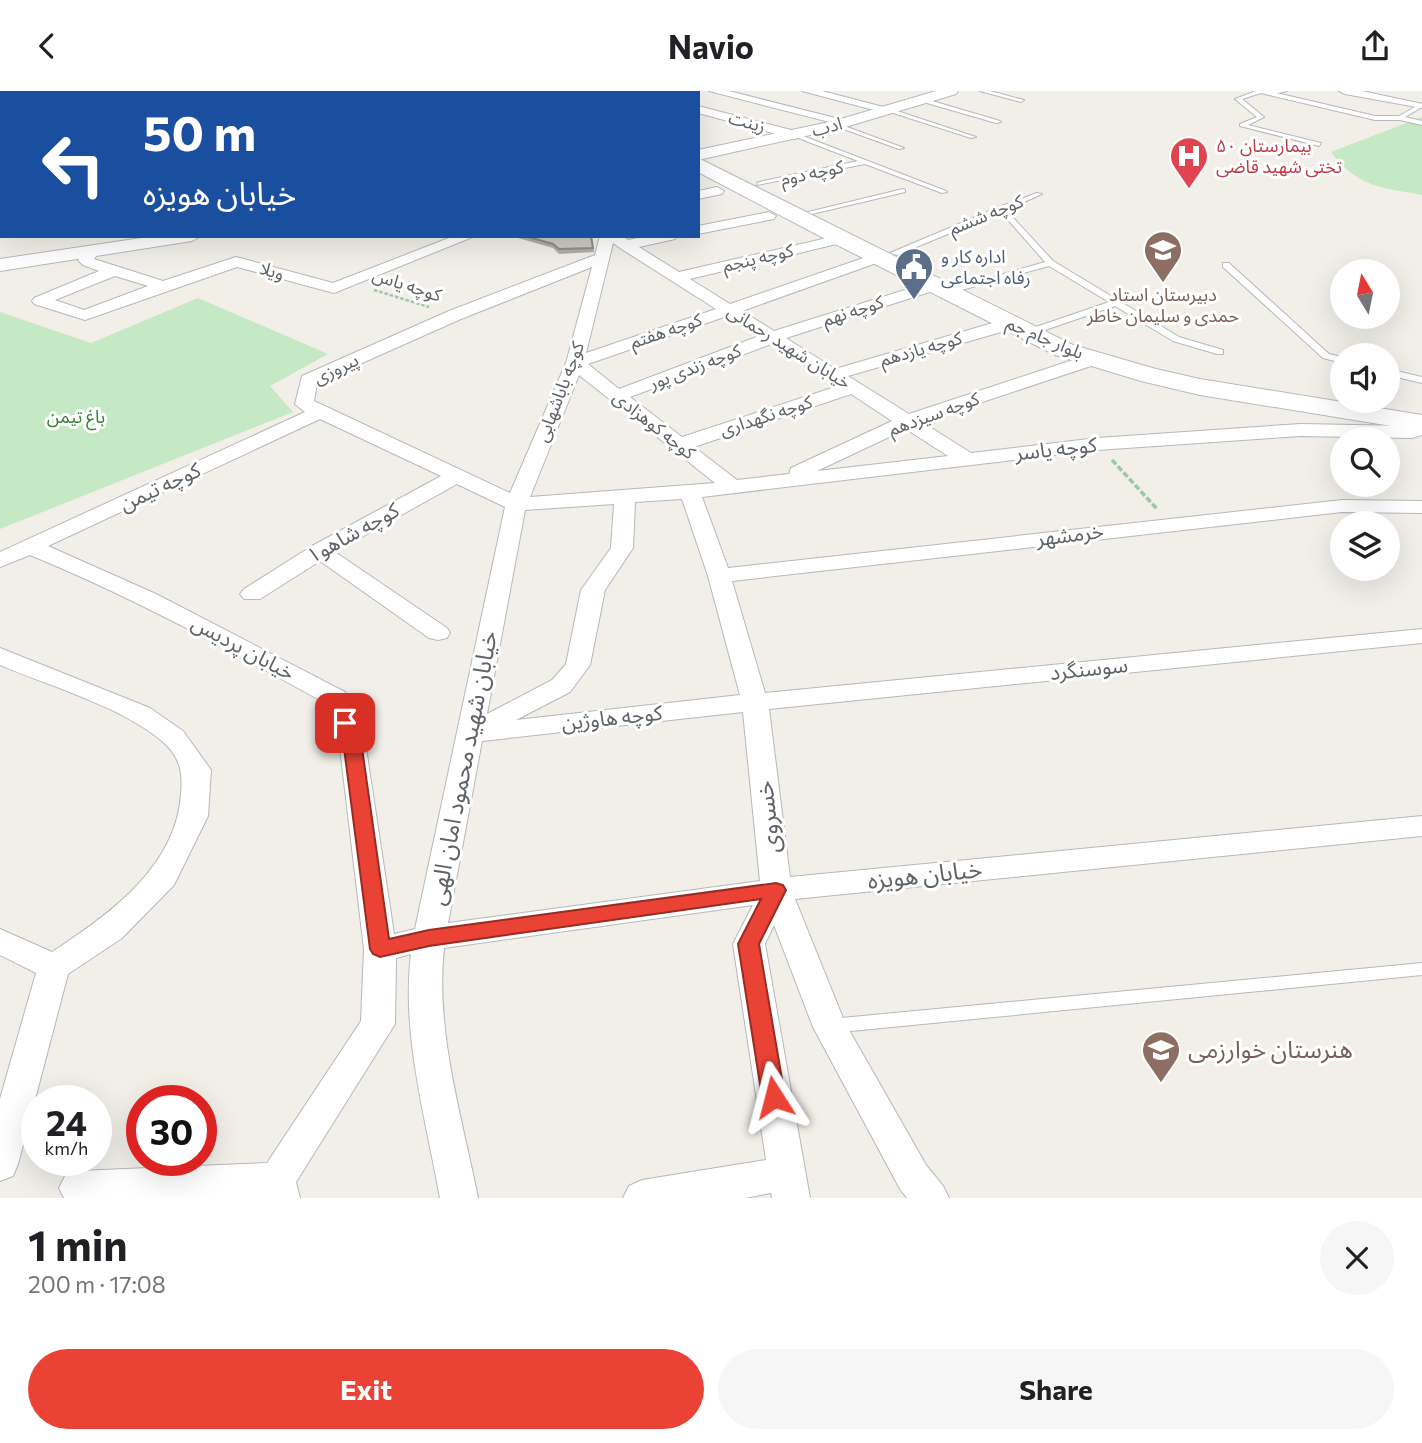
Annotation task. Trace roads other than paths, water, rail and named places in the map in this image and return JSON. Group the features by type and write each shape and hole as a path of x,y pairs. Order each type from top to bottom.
{"main road":[{"name":"بلوار جام جم","path":"700,156 812,212 933,286 1064,349 1150,376 1200,387 1422,425"},
{"name":"بلوار جام جم","path":"700,157 840,239 961,289 1039,329 1106,354 1156,367 1330,396"},
{"path":"1400,406 1422,409"}],"street":[{"path":"715,91 841,124"},
{"path":"808,91 889,110"},
{"path":"1345,91 1420,106"},
{"name":"ادب","path":"700,156 841,124 937,94"},
{"name":"زینت","path":"700,110 795,135"},
{"path":"700,195 717,191"},
{"path":"700,230 769,216"},
{"path":"0,265 179,238"},
{"name":"ویلا","path":"112,271 40,301 85,315 236,262 327,287 350,282 463,238"},
{"path":"615,239 633,238"},
{"name":"کوچه باباشهابی","path":"516,504 575,363 602,257 615,239"},
{"name":"خیابان شهید رحمانی","path":"615,239 967,459"},
{"name":"کوچه پنجم","path":"677,277 840,239"},
{"path":"92,251 86,261 163,286"},
{"name":"کوچه هفتم","path":"575,363 886,256"},
{"name":"پیروزی","path":"516,504 304,404 308,380 455,315 602,257"},
{"name":"کوچه نهم","path":"773,337 933,286"},
{"name":"کوچه یازدهم","path":"833,375 1009,324"},
{"name":"کوچه زندی پور","path":"617,396 773,337"},
{"name":"کوچه سیزدهم","path":"778,481 907,421 1094,359"},
{"name":"کوچه کوهزادی","path":"575,363 733,487"},
{"name":"کوچه نگهداری","path":"679,445 854,387"},
{"name":"کوچه تیمن","path":"0,560 320,412"},
{"name":"کوچه یاسر","path":"516,504 690,492 1097,443 1300,430 1412,432 1422,425"},
{"name":"کوچه شاهو۱","path":"252,594 320,551 457,476"},
{"name":"خسروی","path":"690,492 719,576 755,702 776,890 830,1027 913,1177 930,1198"},
{"path":"469,734 561,686 578,665 593,590 622,548 625,496"},
{"name":"خیابان شهید محمود امان الهی","path":"459,1198 428,1027 424,982 429,938 516,504"},
{"name":"خرمشهر","path":"719,576 1342,506 1422,507"},
{"name":"خیابان پردیس","path":"31,547 91,571 202,625 336,698 353,748 380,949 378,1024 279,1189"},
{"path":"320,551 438,633"},
{"name":"سوسنگرد","path":"755,702 1422,636"},
{"path":"0,656 141,715 174,737 197,770 194,816 163,877 110,929 54,967 0,1164"},
{"name":"کوچه هاوژین","path":"469,734 755,702"},
{"name":"خیابان هویزه","path":"380,949 429,938 776,890 1418,830"},
{"path":"642,1198 789,1186 749,944 776,890"},
{"path":"0,941 54,967"},
{"path":"78,1188 279,1189"}],"lane":[{"path":"983,91 1021,100"},
{"path":"1319,144 1241,125 1261,117 1238,99 1261,91 1277,92 1375,118 1400,118 1422,123"},
{"path":"937,94 998,122"},
{"path":"1400,118 1420,106"},
{"path":"889,110 973,137"},
{"path":"841,124 901,148"},
{"path":"795,135 944,192"},
{"name":"کوچه دوم","path":"759,184 865,162"},
{"path":"812,212 903,191"},
{"name":"کوچه ششم","path":"886,256 1038,194"},
{"path":"1001,208 1050,263 1176,339 1220,352"},
{"path":"961,289 1050,263"},
{"path":"1226,265 1330,357"},
{"path":"1039,329 1118,302"},
{"path":"1400,375 1422,380"},
{"path":"830,1027 1422,969"}],"place":[{"name":"بیمارستان ۵۰ تختی شهید قاضی","path":"1189,190"},
{"name":"دبیرستان استاد حمدی و سلیمان خاطر","path":"1163,284"},
{"name":"اداره کار و رفاه اجتماعی","path":"914,301"},
{"name":"هنرستان خوارزمی","path":"1161,1084"}],"park label":[{"name":"باغ تیمن","path":"76,417"}]}
